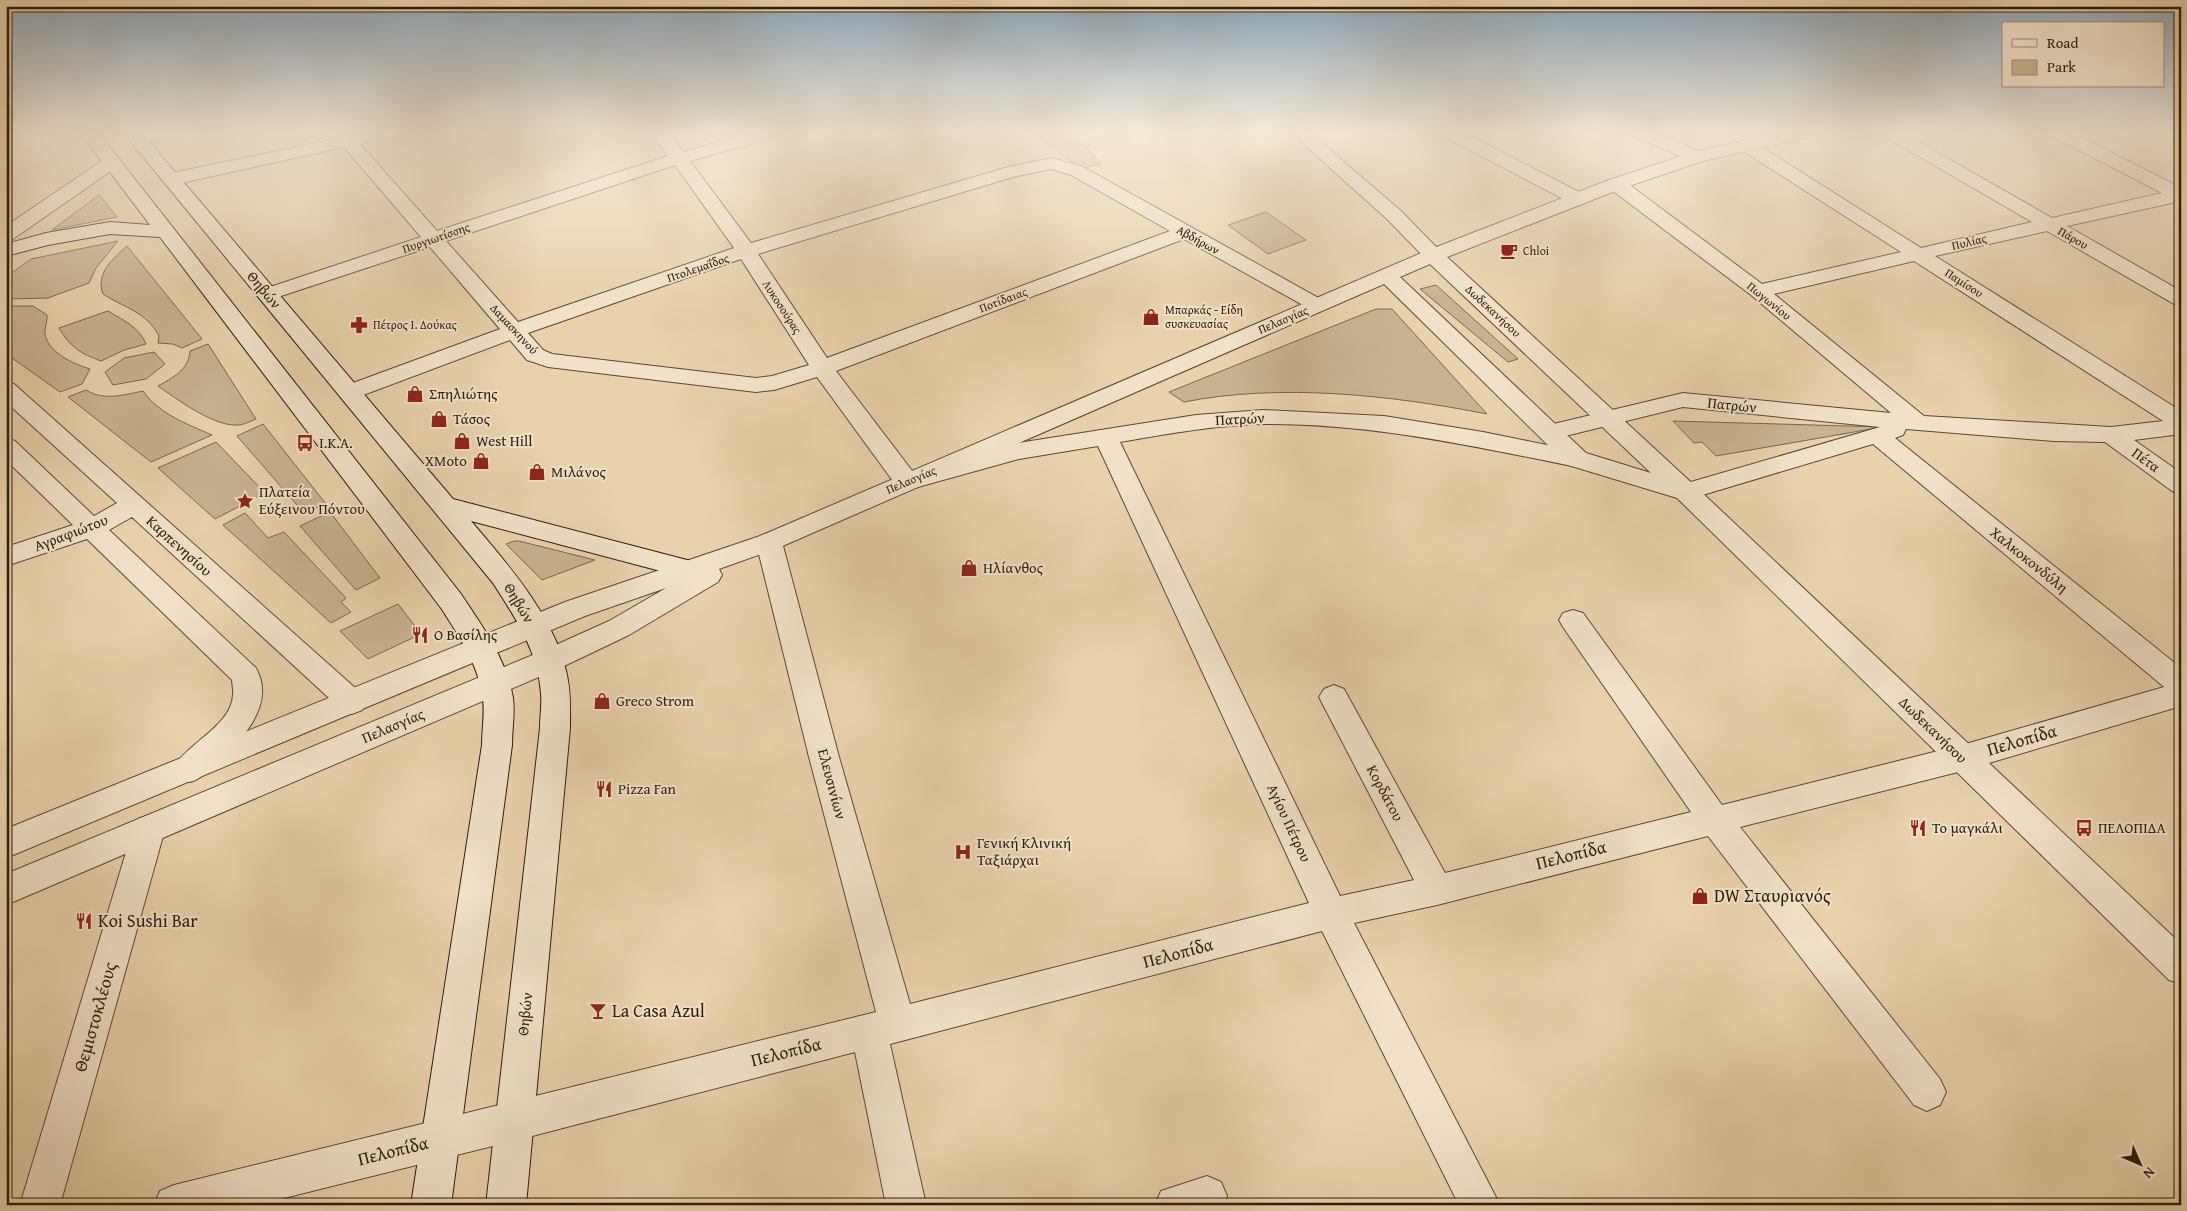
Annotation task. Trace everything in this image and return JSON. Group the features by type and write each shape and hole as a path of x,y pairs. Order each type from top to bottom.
{"street":[{"path":"6,235 75,188"},
{"path":"132,188 451,601 481,647 495,683 499,713 497,745 431,1205"},
{"name":"Θηβών","path":"179,188 503,576 533,626 550,660 555,688 555,728 513,1122 506,1205"},
{"name":"Δαμασκηνού","path":"388,188 535,355 548,360 741,383 774,383 822,368"},
{"name":"Πυργιωτίσσης","path":"268,294 589,188"},
{"name":"Λυκοσούρας","path":"700,188 746,251 822,368 907,482"},
{"name":"Πτολεμαΐδος","path":"350,392 514,332 746,251 959,188"},
{"name":"Αβδήρων","path":"1105,188 1317,305"},
{"name":"Δωδεκανήσου","path":"1363,188 1394,215 1433,255 1686,492 2181,968"},
{"path":"1556,188 1578,199"},
{"name":"Πελασγίας","path":"6,844 575,608 769,542 1433,255 1607,188"},
{"name":"Πωγωνίου","path":"1621,188 1758,291 1918,423"},
{"name":"Παμίσου","path":"1813,188 2181,422"},
{"name":"Πάρου","path":"1986,188 2181,300"},
{"path":"2165,188 2180,195"},
{"name":"Πυλίας","path":"1758,291 2180,195"},
{"path":"6,250 46,239 110,228 166,232"},
{"name":"Ποτίδαιας","path":"822,368 1184,232"},
{"name":"Δωδεκανήσου","path":"1387,275 1577,459 1686,492"},
{"name":"Καρπενησίου","path":"6,390 352,702"},
{"name":"Πατρών","path":"1549,432 1683,400 1918,423 2054,433 2111,435 2181,426"},
{"name":"Πατρών","path":"907,482 1018,451 1196,422 1263,418 1302,418 1384,423 1422,428 1577,459"},
{"name":"Πατρών","path":"1686,492 1918,423"},
{"name":"Χαλκοκονδύλη","path":"1877,435 2181,684"},
{"name":"Πέτα","path":"2111,435 2181,485"},
{"name":"Αγίου Πέτρου","path":"1106,437 1331,913 1480,1205"},
{"path":"6,446 246,676 248,697 240,717 222,739 186,770"},
{"name":"Αγραφιώτου","path":"6,557 92,528 134,505"},
{"path":"444,505 687,570"},
{"name":"Πελασγίας","path":"6,890 550,660 618,628 769,542"},
{"name":"Ελευσινίων","path":"769,542 824,758 883,1028 906,1205"},
{"path":"1573,620 1714,819 1927,1092"},
{"name":"Πελοπίδα","path":"174,1205 513,1122 1331,913 1436,890 1962,758 2181,694"},
{"name":"Κορδάτου","path":"1334,697 1436,890"},
{"name":"Θεμιστοκλέους","path":"40,1205 149,829"}],"green space":[{"path":"99,195 117,217 52,230"},
{"path":"1266,212 1306,240 1268,254 1228,225"},
{"path":"118,241 96,268 89,283 48,298 6,299 6,277 31,259"},
{"path":"127,246 202,339 182,348 173,344 158,343 159,336 148,321 141,315 103,294 102,279 107,267"},
{"path":"1436,285 1518,359 1508,362 1420,289"},
{"path":"6,306 33,306 47,315 45,334 51,347 70,361 90,369 82,384 60,392 12,358 6,351"},
{"path":"1376,309 1392,309 1487,414 1413,401 1336,394 1258,393 1184,402 1169,392"},
{"path":"108,311 135,328 146,344 124,350 101,361 77,349 59,328"},
{"path":"208,344 256,419 245,424 225,424 204,416 158,386 179,373 187,363 190,351"},
{"path":"154,352 165,364 146,379 113,385 105,372 124,358"},
{"path":"86,390 106,396 143,391 165,412 212,435 151,462 68,397"},
{"path":"1673,421 1883,427 1716,456 1702,442 1694,443"},
{"path":"263,424 326,504 304,513 237,436"},
{"path":"216,442 265,493 215,519 158,468"},
{"path":"330,512 380,578 356,590 300,526"},
{"path":"245,513 268,538 284,532 346,598 341,602 351,612 331,623 223,525"},
{"path":"514,541 595,560 542,580 506,544"},
{"path":"398,604 421,634 368,659 340,631"}],"place":[{"name":"Chloi","path":"1509,251"},
{"name":"Μπαρκάς - Είδη συσκευασίας","path":"1151,317"},
{"name":"Πέτρος Ι. Δούκας","path":"359,325"},
{"name":"Σπηλιώτης","path":"415,394"},
{"name":"Τάσος","path":"439,419"},
{"name":"West Hill","path":"462,441"},
{"name":"Ι.Κ.Α.","path":"305,443"},
{"name":"XMoto","path":"481,461"},
{"name":"Μιλάνος","path":"537,472"},
{"name":"Πλατεία Εύξεινου Πόντου","path":"245,501"},
{"name":"Ηλίανθος","path":"969,568"},
{"name":"Ο Βασίλης","path":"420,635"},
{"name":"Greco Strom","path":"602,701"},
{"name":"Pizza Fan","path":"604,789"},
{"name":"Το μαγκάλι","path":"1918,828"},
{"name":"ΠΕΛΟΠΙΔΑ","path":"2084,828"},
{"name":"Γενική Κλινική Ταξιάρχαι","path":"963,852"},
{"name":"DW Σταυριανός","path":"1700,896"},
{"name":"Koi Sushi Bar","path":"84,921"},
{"name":"La Casa Azul","path":"598,1011"}]}
